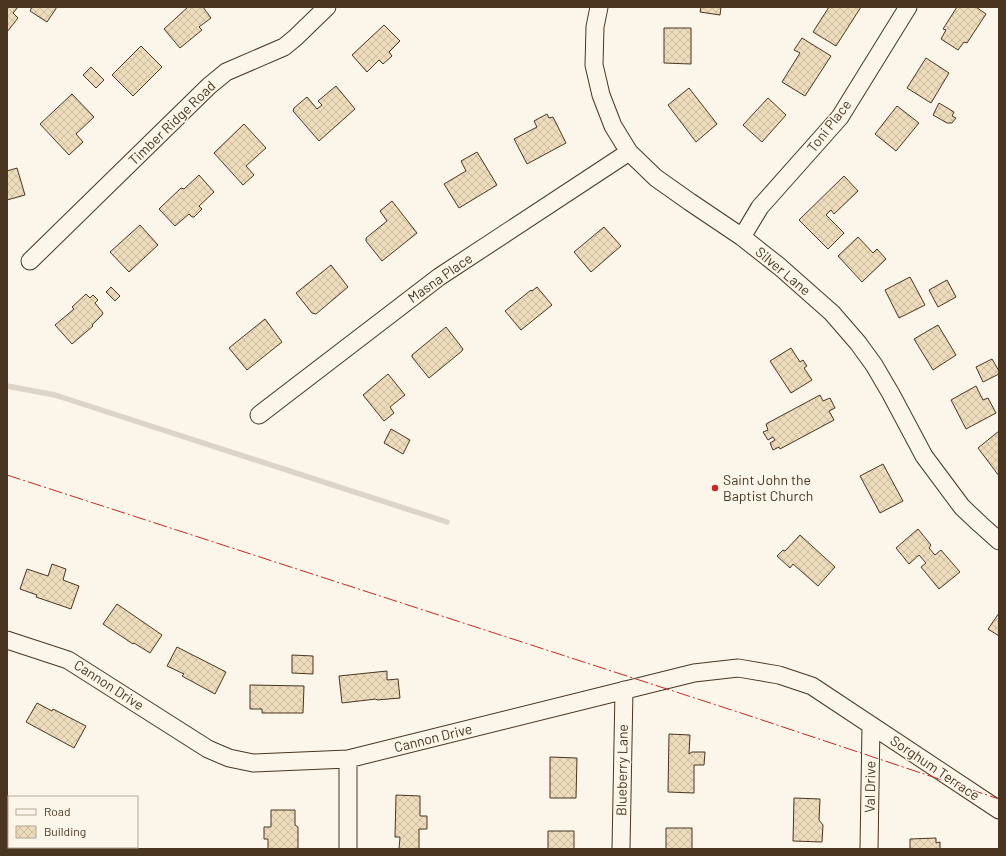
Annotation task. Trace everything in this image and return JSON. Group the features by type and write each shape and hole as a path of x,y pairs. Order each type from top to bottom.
{"street":[{"name":"Timber Ridge Road","path":"30,261 220,76 284,47 327,7"},
{"name":"Silver Lane","path":"599,7 595,27 594,65 603,102 613,126 629,152 656,178 742,237 832,313 858,342 874,366 891,394 924,456 962,507 999,541"},
{"name":"Toni Place","path":"742,237 760,206 840,117 908,7"},
{"name":"Masna Place","path":"259,415 439,277 629,152"},
{"name":"Cannon Drive","path":"7,640 68,660 208,749 229,758 253,763 348,759 694,673 738,668 779,675 812,686 871,725"},
{"name":"Blueberry Lane","path":"620,849 624,690"},
{"name":"Sorghum Terrace","path":"871,725 999,810"},
{"name":"Val Drive","path":"869,849 871,725"},
{"path":"348,759 348,849"}],"building":[{"path":"7,7 18,7 13,13 18,18 7,32"},
{"path":"32,7 57,7 47,22 30,11"},
{"path":"188,7 203,7 211,18 199,27 202,30 180,48 164,29"},
{"path":"701,7 721,7 720,15 700,12"},
{"path":"829,7 861,7 836,46 813,32"},
{"path":"957,7 976,7 986,14 967,43 964,42 958,50 941,39 946,30 943,29"},
{"path":"384,25 400,41 389,52 392,56 383,64 379,60 367,72 352,55"},
{"path":"664,28 691,28 691,64 664,63"},
{"path":"802,38 831,56 805,96 782,82 800,53 794,50"},
{"path":"141,46 162,67 133,96 112,75"},
{"path":"926,58 949,73 931,103 907,88"},
{"path":"91,67 104,80 96,88 83,75"},
{"path":"336,86 355,109 319,141 293,111 294,108 307,97 317,109 322,105 318,101"},
{"path":"689,88 717,124 696,142 668,105"},
{"path":"72,94 94,117 76,134 83,142 69,155 40,124"},
{"path":"768,98 786,115 762,142 743,125"},
{"path":"939,103 954,112 952,116 956,118 952,123 947,123 933,115"},
{"path":"897,106 919,123 896,151 875,134"},
{"path":"547,114 549,118 553,117 566,143 527,164 514,139 537,127 534,121"},
{"path":"244,124 266,148 246,166 254,175 243,185 214,153"},
{"path":"477,152 497,185 459,208 444,184 466,171 461,161"},
{"path":"17,168 25,195 7,200 7,171"},
{"path":"199,175 214,192 199,206 202,209 194,217 189,214 175,226 159,209 181,188 184,189"},
{"path":"844,176 858,191 834,214 831,210 826,215 844,233 828,249 799,220"},
{"path":"392,201 417,233 382,261 366,241 366,238 387,221 380,211"},
{"path":"140,225 158,245 129,272 110,252"},
{"path":"604,227 621,246 591,272 574,252"},
{"path":"858,237 873,253 877,249 886,259 862,282 838,256"},
{"path":"331,265 348,287 316,314 312,313 296,293"},
{"path":"910,277 925,305 899,318 885,290"},
{"path":"947,280 956,297 938,307 929,290"},
{"path":"111,287 120,296 115,301 106,292"},
{"path":"537,287 552,305 521,330 505,311"},
{"path":"86,294 90,298 93,295 98,300 95,303 103,313 92,325 93,326 72,344 55,325 74,309 72,307"},
{"path":"265,319 282,342 247,370 229,348"},
{"path":"938,325 956,355 933,370 914,339"},
{"path":"446,327 463,349 429,378 412,355"},
{"path":"791,348 800,362 803,360 807,366 804,368 812,380 791,393 770,361"},
{"path":"992,359 999,371 999,374 983,382 976,367"},
{"path":"388,374 405,395 390,407 394,413 384,421 363,395"},
{"path":"976,386 983,400 988,398 996,413 966,429 951,400"},
{"path":"820,395 823,401 830,398 835,408 829,411 834,420 780,449 779,447 773,450 770,443 775,440 773,437 768,440 763,432 768,430 766,424"},
{"path":"391,429 410,440 403,454 384,443"},
{"path":"999,431 999,476 978,448"},
{"path":"883,464 903,501 880,513 860,476"},
{"path":"918,529 931,545 929,548 935,555 941,550 960,572 939,589 921,567 926,563 919,555 909,564 896,548"},
{"path":"800,535 835,567 818,586 793,564 790,568 777,556 783,550 785,551"},
{"path":"52,564 66,569 63,580 79,586 71,609 36,597 37,595 20,589 27,569 48,576"},
{"path":"117,604 162,635 150,653 134,643 133,644 103,624"},
{"path":"999,613 999,636 988,629"},
{"path":"177,647 226,672 215,694 182,676 184,674 167,666"},
{"path":"292,655 313,656 313,674 292,673"},
{"path":"387,671 387,680 398,679 400,698 342,703 339,676"},
{"path":"250,685 304,686 303,713 262,713 262,709 250,709"},
{"path":"37,703 52,711 53,709 86,726 74,748 26,722"},
{"path":"669,734 690,735 689,754 692,752 705,752 704,765 694,765 694,793 668,792"},
{"path":"550,757 577,758 576,798 550,798"},
{"path":"396,795 420,796 420,816 427,816 427,829 419,829 419,849 399,849 400,837 395,837"},
{"path":"794,798 820,799 819,820 823,825 822,842 793,841"},
{"path":"271,810 295,810 295,825 298,827 298,849 268,849 268,839 264,839 264,827 271,827"},
{"path":"666,828 692,828 692,849 666,849"},
{"path":"548,831 574,831 574,849 548,849"},
{"path":"936,838 936,843 940,842 940,849 910,849 910,839"}],"waterway":[{"path":"7,386 55,395 447,522"}],"power":[{"path":"7,475 744,714 999,799"}],"place":[{"name":"Saint John the Baptist Church","path":"715,488"}]}
